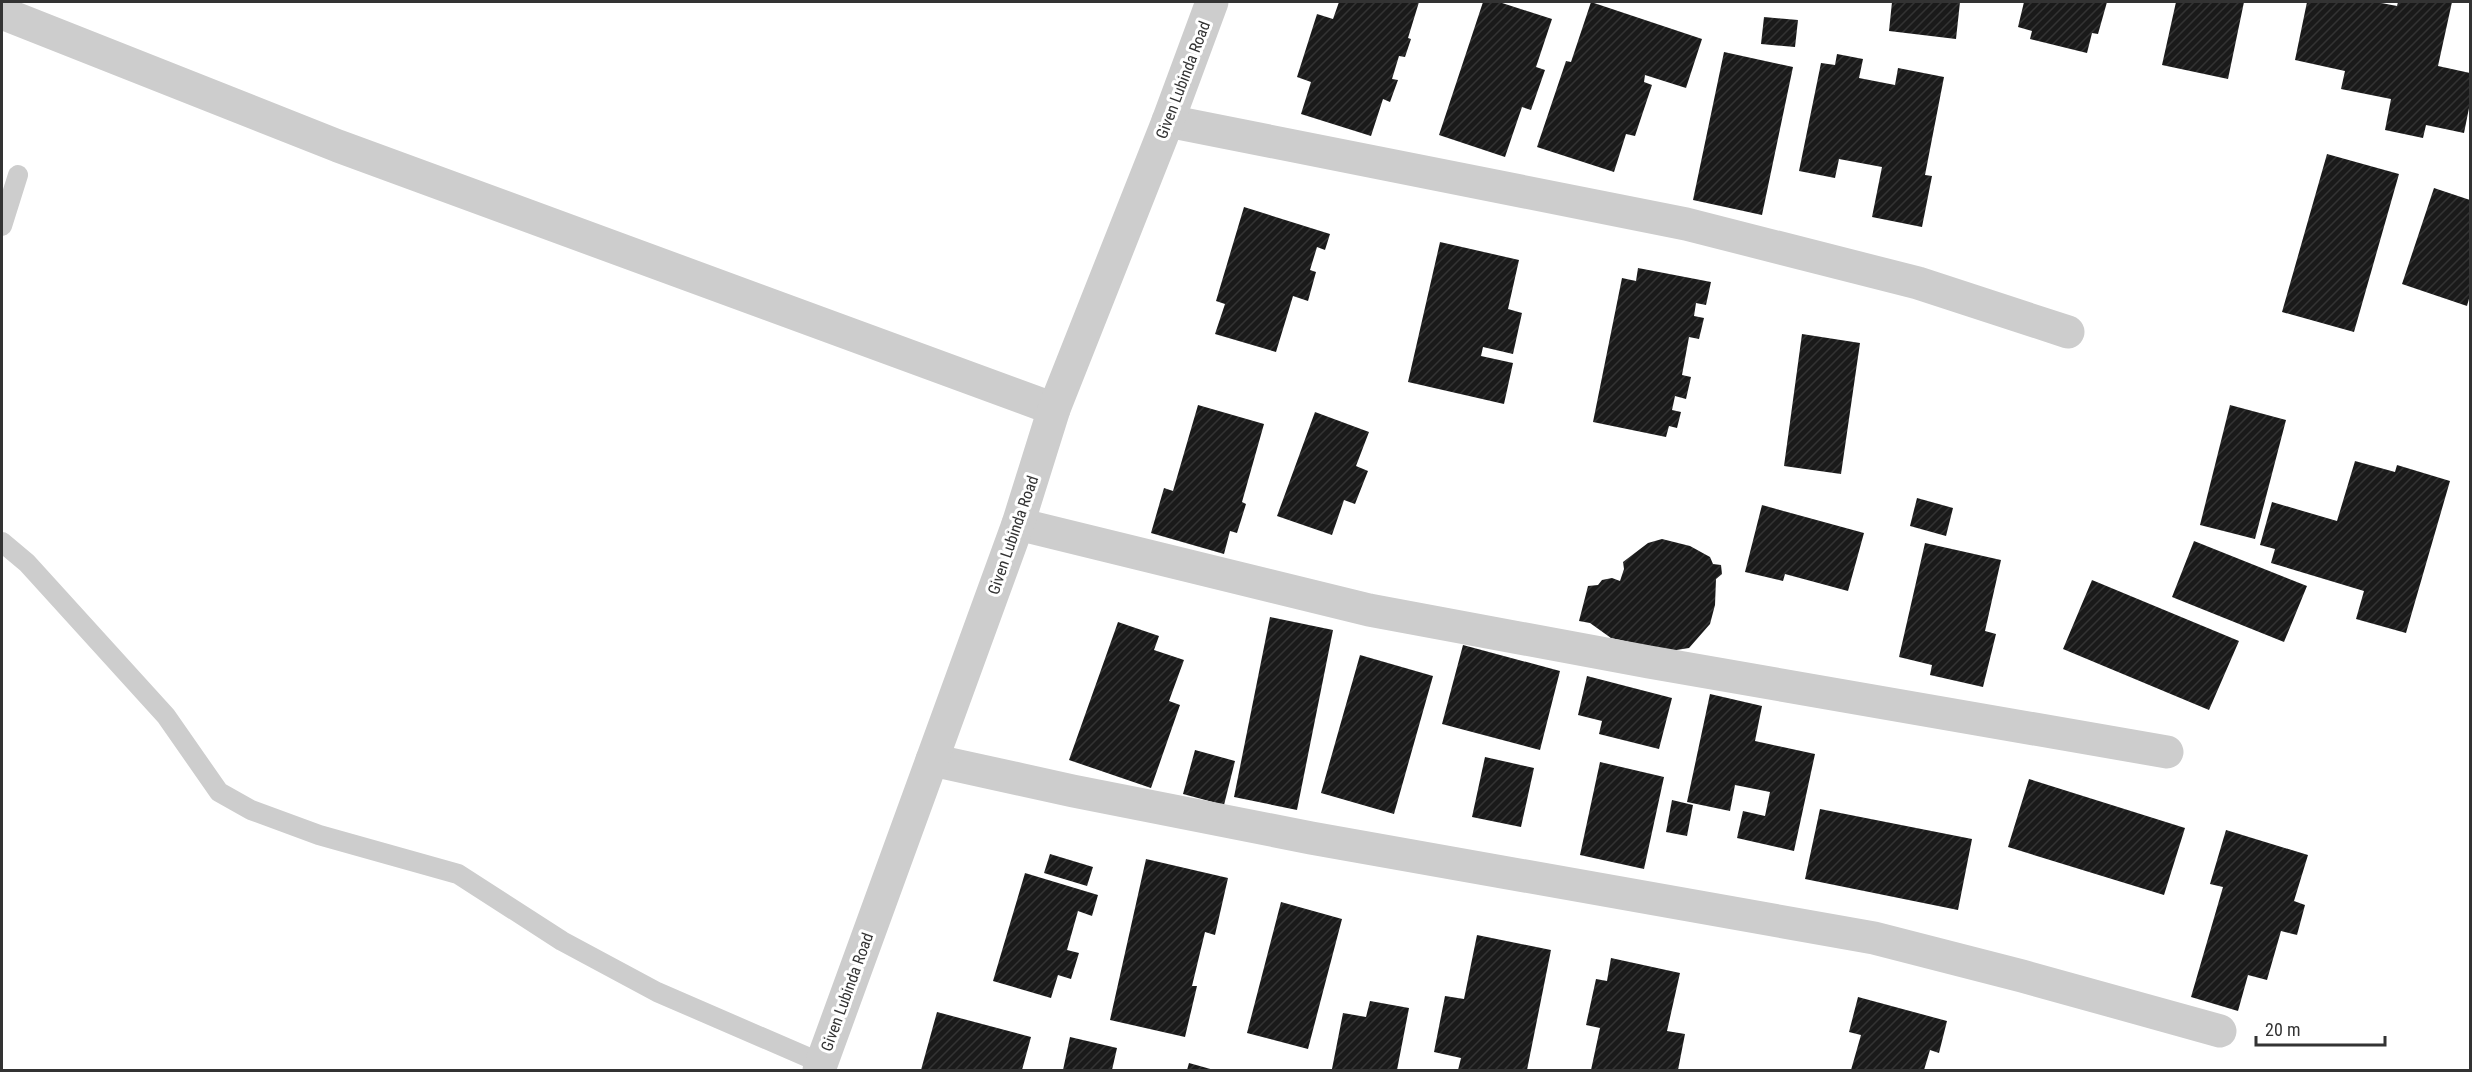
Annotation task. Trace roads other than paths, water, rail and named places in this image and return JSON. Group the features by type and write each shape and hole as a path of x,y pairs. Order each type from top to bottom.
{"street":[{"name":"Given Lubinda Road","path":"820,1067 1018,524 1054,409 1168,121 1212,2"},
{"path":"2,13 338,146 1054,409"},
{"path":"1168,121 1686,224 1918,283 2068,332"},
{"path":"1018,524 1369,610 1661,664 2167,752"},
{"path":"932,760 1073,791 1311,838 1874,938 2220,1031"}],"lane":[{"path":"2,226 18,174"},
{"path":"2,542 27,563 166,716 219,792 251,810 319,835 458,874 562,941 657,992 820,1067"}]}
